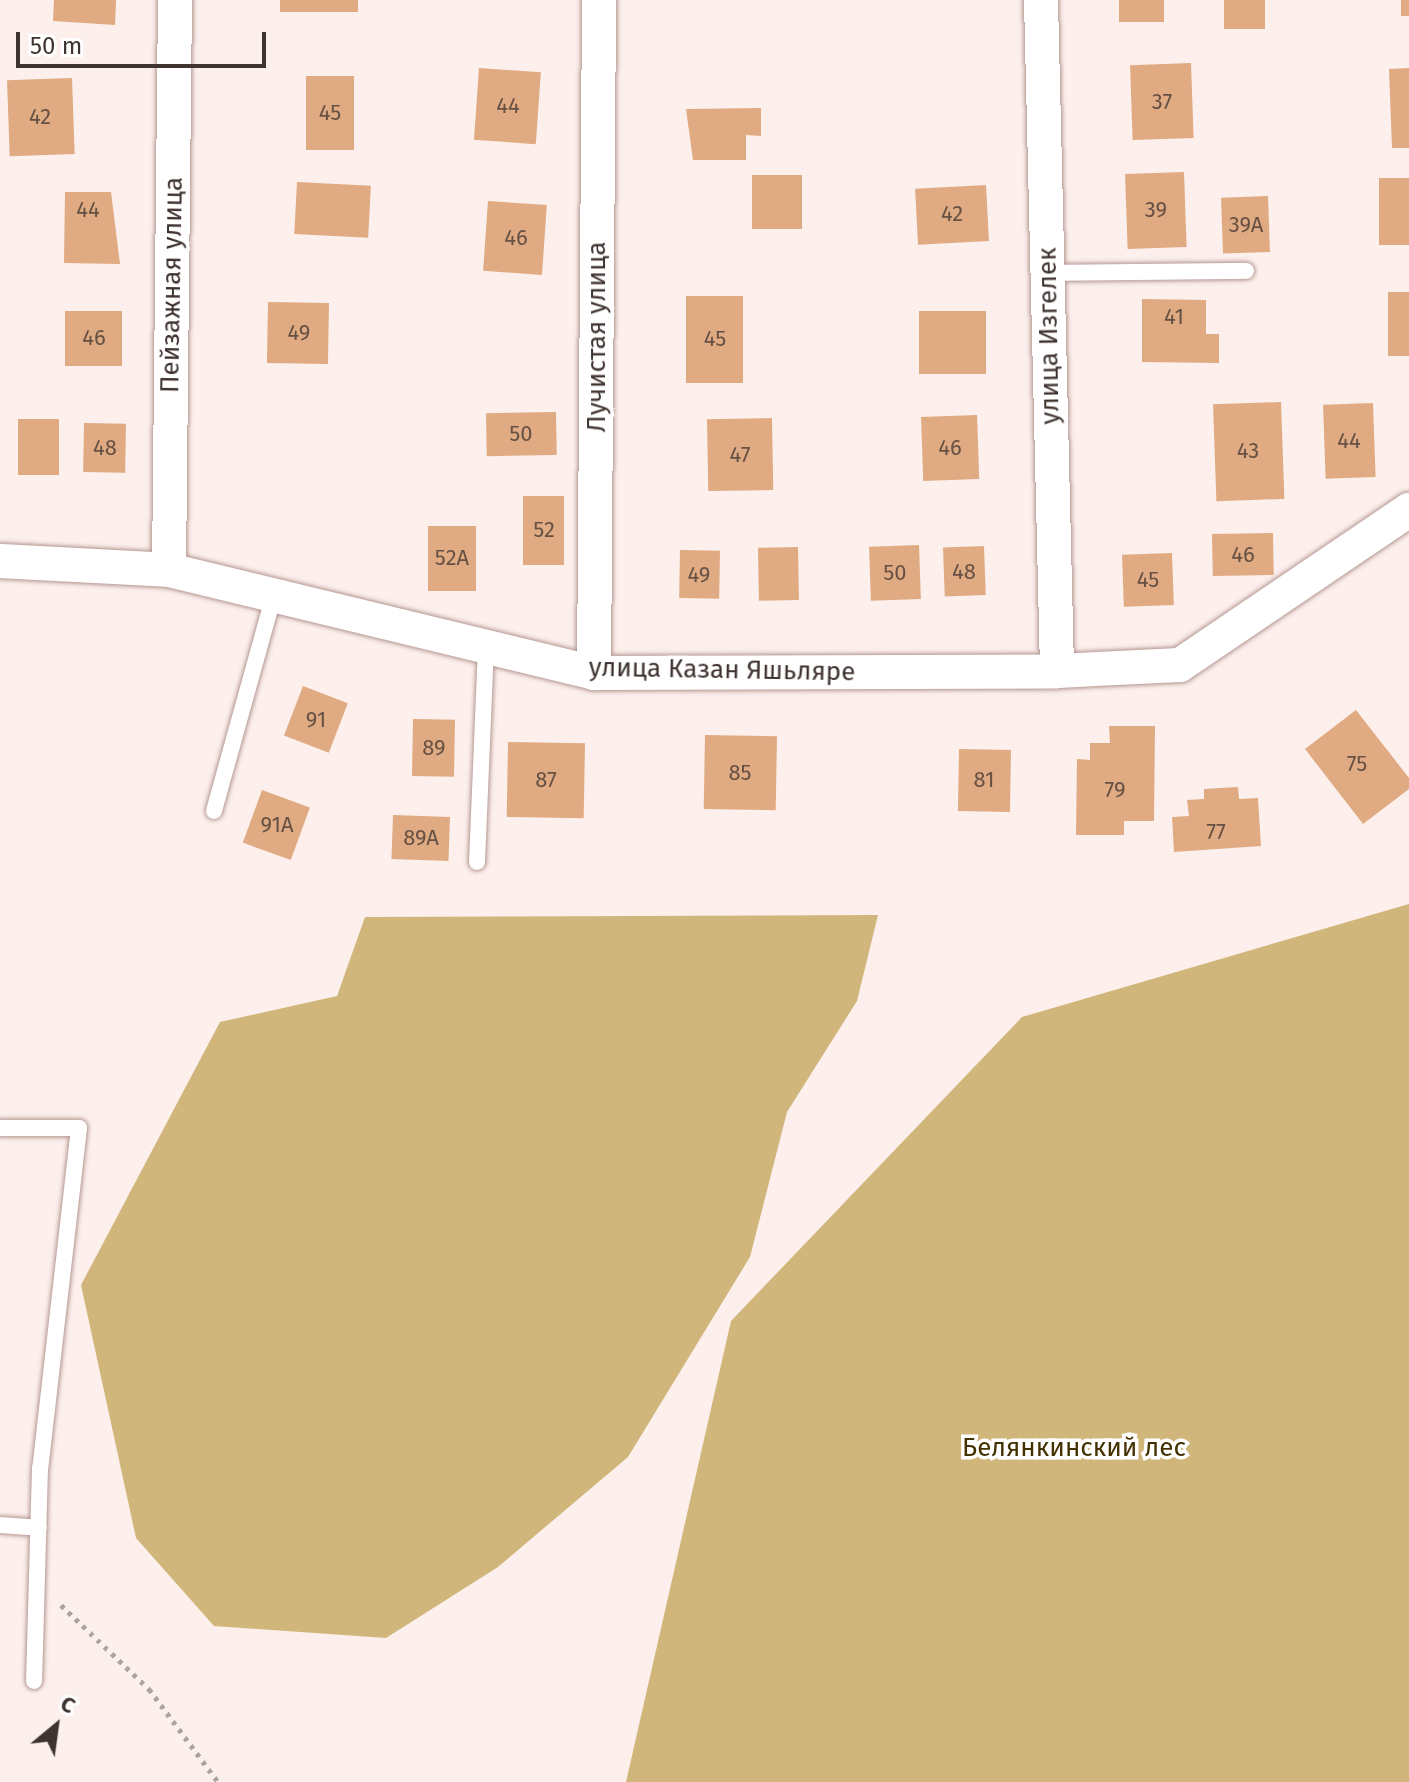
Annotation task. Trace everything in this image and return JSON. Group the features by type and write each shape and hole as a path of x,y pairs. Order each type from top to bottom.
{"street":[{"name":"Пейзажная улица","path":"169,570 175,0"},
{"name":"Лучистая улица","path":"594,673 599,0"},
{"name":"улица Изгелек","path":"1041,0 1057,671"},
{"name":"улица Казан Яшьляре","path":"0,561 169,570 594,673 1057,671 1180,665 1409,510"}],"lane":[{"path":"1048,273 1246,271"},
{"path":"214,811 274,595"},
{"path":"477,862 486,647"},
{"path":"0,1128 79,1128 39,1528 34,1681"},
{"path":"0,1525 39,1528"}],"path":[{"path":"37,1582 149,1689 218,1782"}],"green space":[{"name":"Белянкинский лес","path":"1409,904 1409,1782 626,1782 731,1321 1022,1017"},
{"path":"878,915 857,1001 787,1112 750,1257 628,1457 498,1567 386,1638 214,1626 136,1538 81,1285 220,1022 337,996 365,917"}],"building":[{"path":"54,0 116,0 115,25 53,21"},
{"path":"280,0 358,0 358,12 280,12"},
{"path":"1119,0 1164,0 1164,22 1119,22"},
{"path":"1224,0 1265,0 1265,29 1224,29"},
{"path":"1401,0 1409,0 1409,16 1401,16"},
{"path":"1191,63 1194,138 1133,140 1130,65"},
{"path":"479,68 541,72 536,144 474,140"},
{"path":"1409,68 1409,148 1392,148 1389,69"},
{"path":"306,76 354,76 354,150 306,150"},
{"path":"72,78 75,154 10,156 7,80"},
{"path":"761,108 761,136 746,135 746,160 693,160 686,109"},
{"path":"1184,172 1187,247 1128,249 1125,174"},
{"path":"752,175 802,175 802,229 752,229"},
{"path":"1379,178 1409,178 1409,245 1379,245"},
{"path":"297,182 371,186 368,238 294,234"},
{"path":"986,185 989,241 918,245 915,189"},
{"path":"65,192 111,192 120,264 64,263"},
{"path":"1268,196 1270,252 1223,254 1221,198"},
{"path":"488,201 547,205 542,275 483,271"},
{"path":"1388,292 1409,292 1409,356 1388,356"},
{"path":"686,296 743,296 743,383 686,383"},
{"path":"1142,299 1206,300 1206,334 1219,334 1219,363 1142,362"},
{"path":"268,302 329,303 328,364 267,363"},
{"path":"65,311 122,311 122,366 65,366"},
{"path":"919,311 986,311 986,374 919,374"},
{"path":"1281,402 1284,499 1216,501 1213,404"},
{"path":"1373,403 1376,477 1326,479 1323,405"},
{"path":"556,412 557,455 487,456 486,413"},
{"path":"977,415 979,479 923,481 921,417"},
{"path":"772,418 773,490 708,491 707,419"},
{"path":"18,419 59,419 59,475 18,475"},
{"path":"84,423 126,424 125,473 83,472"},
{"path":"523,496 564,496 564,565 523,565"},
{"path":"428,526 476,526 476,591 428,591"},
{"path":"1273,533 1274,575 1213,576 1212,534"},
{"path":"919,545 921,599 871,601 869,547"},
{"path":"984,546 986,595 945,596 943,547"},
{"path":"798,547 799,600 759,601 758,548"},
{"path":"680,550 720,551 719,599 679,598"},
{"path":"1172,553 1174,605 1124,607 1122,555"},
{"path":"303,686 348,703 329,753 284,735"},
{"path":"1356,710 1409,778 1409,789 1363,824 1305,749"},
{"path":"413,719 455,720 454,777 412,776"},
{"path":"1109,726 1155,726 1154,821 1124,821 1124,835 1076,835 1077,759 1090,760 1090,743 1110,743"},
{"path":"705,735 777,736 776,810 704,809"},
{"path":"508,742 585,743 584,818 507,817"},
{"path":"959,749 1011,750 1010,812 958,811"},
{"path":"1238,787 1239,799 1258,798 1261,846 1174,852 1172,817 1189,816 1187,800 1204,799 1204,789"},
{"path":"262,790 310,807 291,860 243,843"},
{"path":"393,815 450,817 448,861 391,859"}]}
